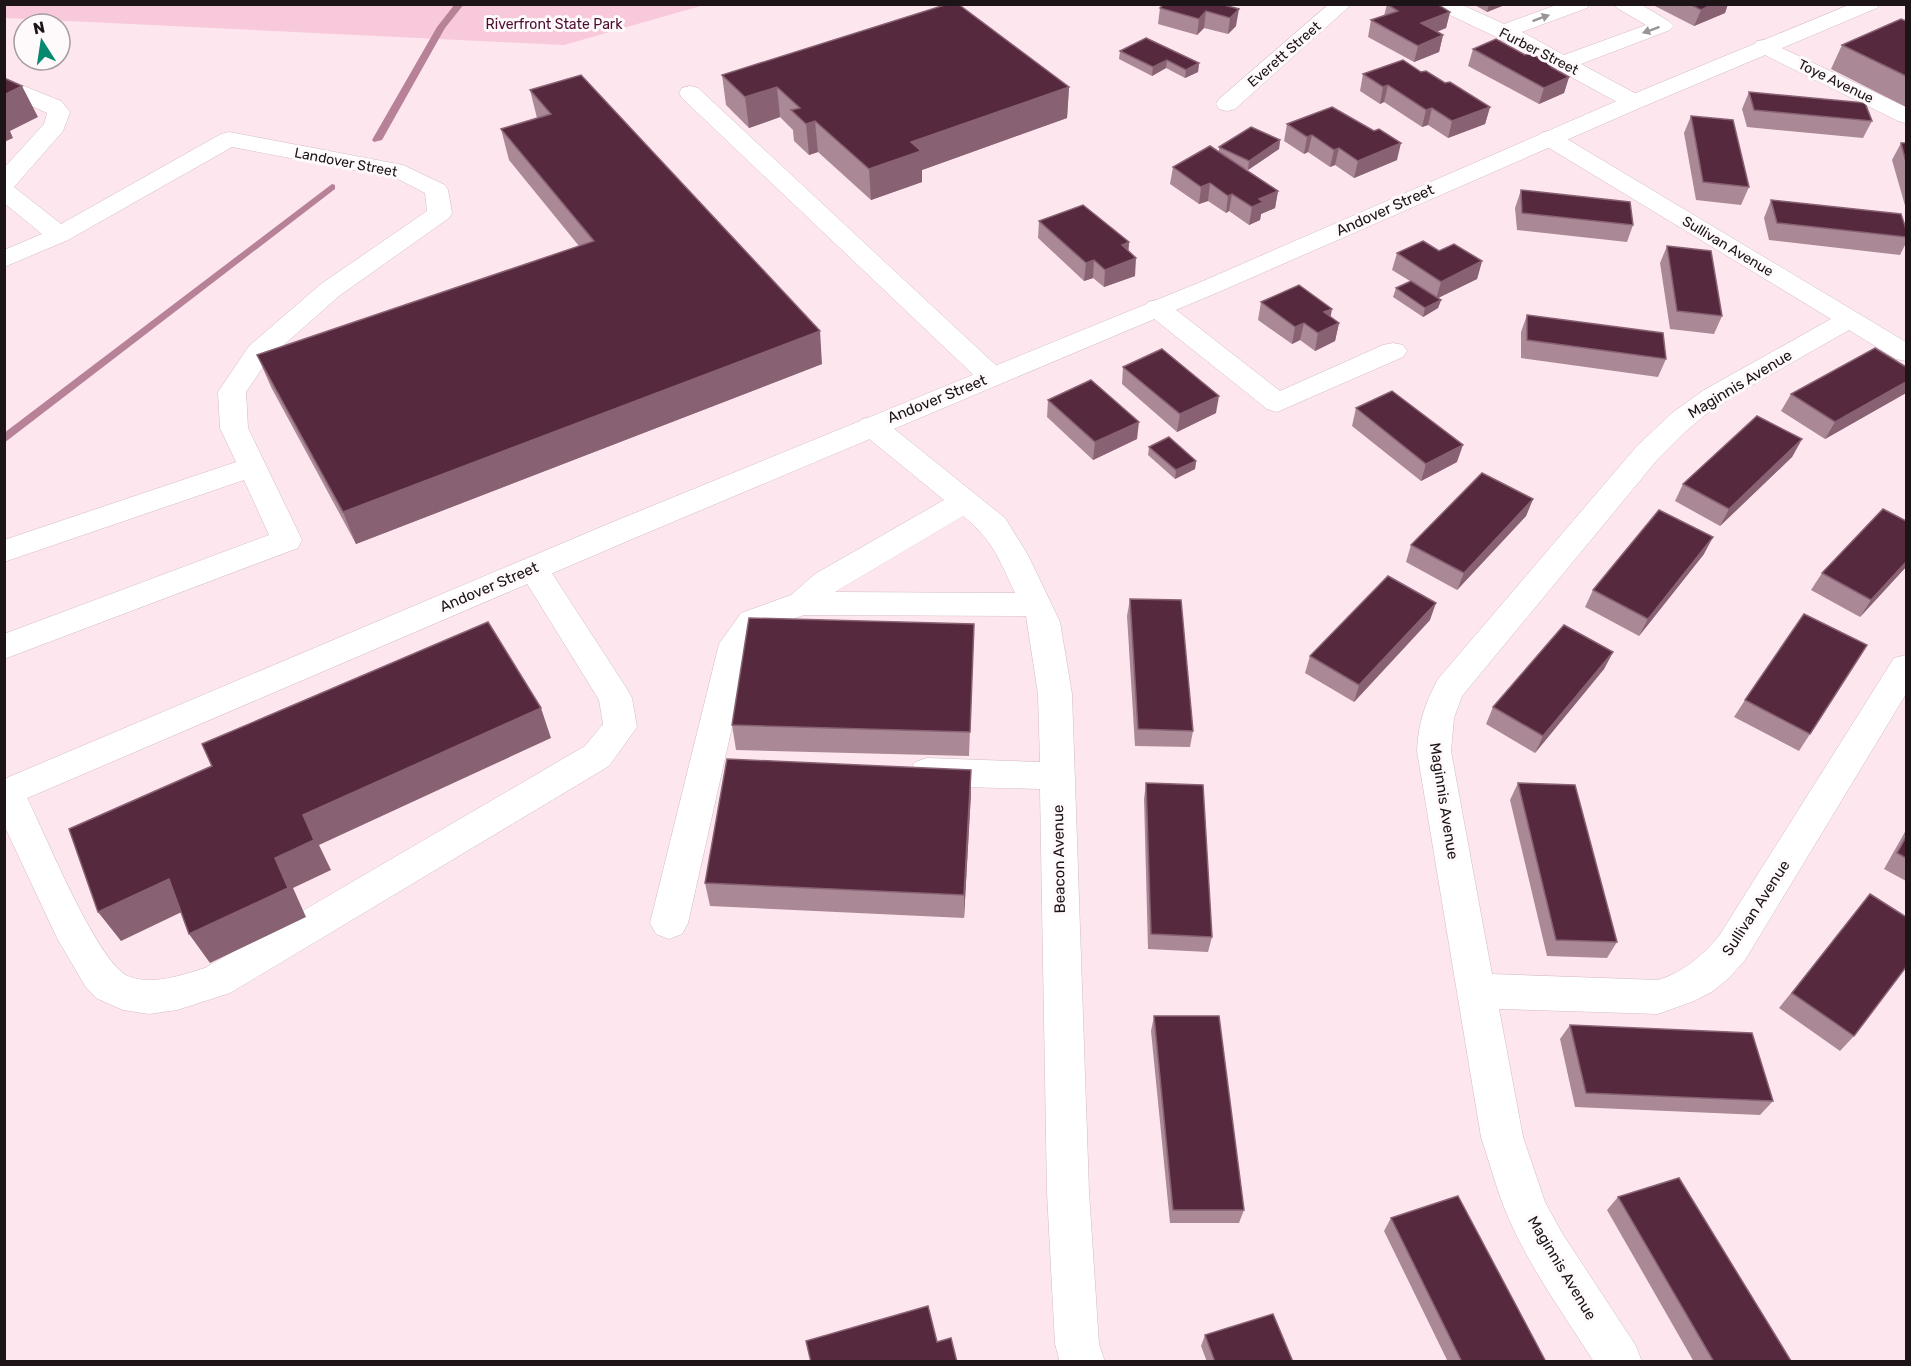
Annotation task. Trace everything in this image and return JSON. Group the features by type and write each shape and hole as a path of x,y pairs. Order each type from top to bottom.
{"street":[{"name":"Everett Street","path":"1227,104 1342,4"},
{"name":"Furber Street","path":"1442,4 1503,32 1634,102"},
{"path":"1503,32 1580,4"},
{"path":"1563,63 1663,26 1624,4"},
{"name":"Andover Street","path":"6,793 532,569 1157,308 1549,138 1865,5"},
{"name":"Toye Avenue","path":"1766,46 1906,116"},
{"path":"4,85 53,106 59,112 55,126 4,183"},
{"path":"690,93 992,377"},
{"name":"Sullivan Avenue","path":"1549,138 1906,353"},
{"name":"Landover Street","path":"4,260 59,234 229,139 403,172 436,190 440,213 321,297 259,352 232,392 234,428 287,540 4,647"},
{"path":"4,191 59,234"},
{"path":"1157,308 1277,403 1394,351"},
{"name":"Maginnis Avenue","path":"1620,1362 1547,1248 1524,1203 1502,1137 1434,751 1434,728 1439,707 1450,688 1647,453 1671,429 1702,405 1850,319"},
{"name":"Beacon Avenue","path":"873,426 994,525 1013,555 1044,622 1055,694 1068,1192 1077,1344 1083,1362"},
{"path":"4,551 252,467"},
{"path":"802,603 826,582 964,501"},
{"path":"6,793 88,960 110,986 140,996 172,995 216,981 597,756 620,727 615,698 532,569"},
{"path":"669,923 735,644 752,621 802,603 1036,605"},
{"name":"Sullivan Avenue","path":"1477,991 1658,997 1681,990 1716,969 1732,948 1906,667"},
{"path":"706,766 741,767"},
{"path":"893,771 1057,776"}],"green space":[{"name":"Riverfront State Park","path":"5,4 704,4 564,45 72,21 72,12 12,12 12,18 5,18"}],"building":[{"path":"948,4 958,4 1069,87 911,142 921,151 869,169 815,121 806,124 791,110 800,108 777,87 745,97 722,75"},
{"path":"1164,4 1220,4 1239,9 1230,18 1206,11 1199,19 1160,8"},
{"path":"1387,4 1437,4 1450,12 1421,23 1443,35 1418,46 1371,20 1398,11"},
{"path":"1690,4 1713,4 1701,10"},
{"path":"1901,19 1906,21 1906,76 1842,45"},
{"path":"1146,38 1199,63 1186,70 1167,60 1153,67 1120,51"},
{"path":"1496,39 1525,55 1530,53 1569,77 1544,88 1473,49"},
{"path":"1403,60 1421,72 1426,71 1445,83 1450,82 1490,107 1452,121 1432,108 1426,110 1388,85 1383,87 1363,74"},
{"path":"581,75 820,331 343,512 257,355 594,241 501,129 551,114 530,90"},
{"path":"4,78 22,86 4,95"},
{"path":"1749,92 1865,103 1872,121 1754,110"},
{"path":"1332,107 1374,131 1379,129 1401,143 1358,161 1339,148 1334,150 1312,135 1307,137 1287,124"},
{"path":"1691,116 1733,120 1749,187 1703,182"},
{"path":"1251,127 1280,140 1249,161 1219,147"},
{"path":"1901,143 1906,143 1906,162"},
{"path":"1210,146 1278,191 1259,199 1263,202 1252,207 1232,194 1228,196 1210,183 1201,187 1173,167"},
{"path":"1521,190 1630,202 1633,225 1522,213"},
{"path":"1771,200 1901,214 1906,237 1777,223"},
{"path":"1083,205 1129,242 1122,245 1136,258 1105,270 1094,260 1086,263 1039,221"},
{"path":"1423,241 1439,251 1454,244 1482,261 1441,282 1397,253"},
{"path":"1667,246 1711,251 1722,316 1677,311"},
{"path":"1411,281 1441,300 1425,308 1396,288"},
{"path":"1299,285 1332,309 1324,312 1339,323 1318,333 1304,323 1295,327 1261,302"},
{"path":"1527,315 1663,333 1666,359 1527,340"},
{"path":"1875,348 1906,367 1906,382 1835,422 1791,394"},
{"path":"1162,349 1219,396 1180,414 1123,367"},
{"path":"1091,380 1139,422 1095,442 1048,400"},
{"path":"1392,391 1463,445 1426,464 1356,408"},
{"path":"1757,416 1802,439 1729,509 1683,484"},
{"path":"1169,437 1196,461 1176,470 1149,447"},
{"path":"1482,473 1533,499 1464,573 1411,545"},
{"path":"1883,509 1906,521 1906,562 1871,600 1822,573"},
{"path":"1659,510 1713,537 1648,619 1593,590"},
{"path":"1388,576 1436,603 1359,685 1310,656"},
{"path":"1130,599 1181,600 1193,731 1138,729"},
{"path":"1804,614 1867,645 1810,734 1745,700"},
{"path":"749,618 974,624 970,732 732,725"},
{"path":"488,622 541,708 303,815 314,840 275,858 288,888 189,934 169,879 98,912 69,829 212,766 202,744"},
{"path":"1564,625 1613,652 1543,736 1493,707"},
{"path":"727,759 971,770 964,895 705,883"},
{"path":"1146,783 1203,785 1212,937 1151,934"},
{"path":"1518,783 1575,785 1617,942 1556,940"},
{"path":"1906,837 1906,858 1897,853"},
{"path":"1870,894 1906,917 1906,967 1854,1036 1792,993"},
{"path":"1154,1016 1219,1016 1244,1210 1173,1210"},
{"path":"1570,1025 1752,1033 1773,1101 1586,1093"},
{"path":"1679,1178 1791,1361 1714,1362 1618,1197"},
{"path":"1458,1196 1546,1362 1462,1362 1391,1218"},
{"path":"928,1306 937,1342 951,1338 957,1362 811,1362 806,1341"},
{"path":"1273,1314 1293,1362 1215,1362 1205,1335"}],"waterway":[{"path":"377,140 441,27 460,4"},
{"path":"4,439 332,187"}]}
